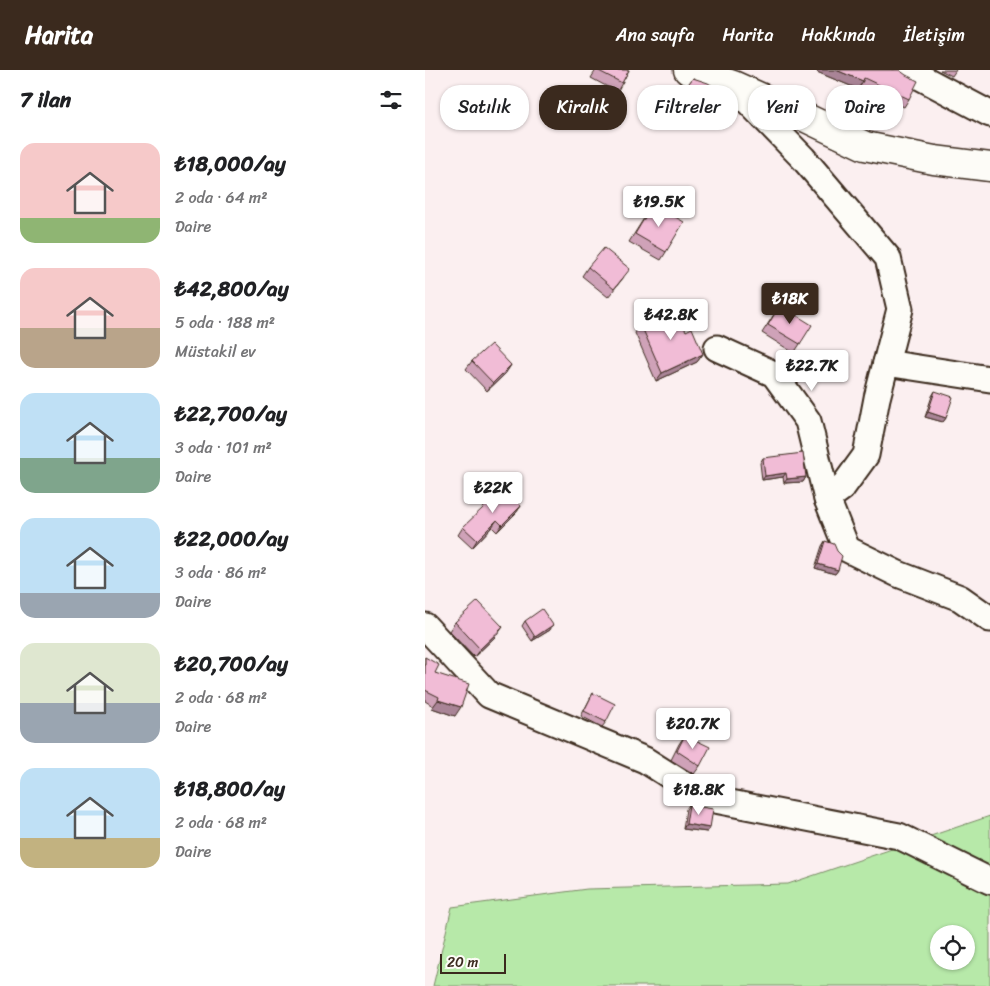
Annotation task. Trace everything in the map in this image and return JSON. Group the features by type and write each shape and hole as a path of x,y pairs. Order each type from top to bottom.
{"street":[{"path":"688,70 733,85"},
{"path":"907,70 990,114"},
{"path":"738,87 865,146 934,160 990,167"},
{"path":"738,90 803,158 888,258 900,310 877,398 866,455 841,488 827,499"},
{"path":"717,348 774,374 808,421 827,499 847,549 898,574 960,598 990,619"},
{"path":"886,363 990,380"},
{"path":"425,626 489,695 645,760 705,798 899,836 990,881"}],"green space":[{"path":"990,816 990,986 433,986 452,907 587,889 788,884"}],"building":[{"path":"597,70 629,70 622,83"},
{"path":"836,70 899,70 918,81 909,99 903,96 903,85 879,85 864,78 863,81"},
{"path":"693,78 711,85 688,85"},
{"path":"653,204 684,222 666,252 635,234"},
{"path":"604,248 630,269 614,289 588,267"},
{"path":"780,305 812,325 800,344 768,325"},
{"path":"675,309 686,331 692,328 703,354 662,373 641,325"},
{"path":"491,344 511,365 493,383 472,361"},
{"path":"935,391 953,397 946,418 928,412"},
{"path":"803,453 806,477 787,479 786,473 765,476 763,458"},
{"path":"504,488 521,506 502,525 497,520 477,540 463,527"},
{"path":"825,541 834,544 842,556 838,570 818,564"},
{"path":"478,601 503,627 480,649 455,622"},
{"path":"542,609 553,625 535,637 525,621"},
{"path":"425,657 439,665 435,673 469,684 461,707 438,700 439,697 425,690"},
{"path":"593,693 615,704 606,722 584,711"},
{"path":"685,735 710,747 700,766 677,751"},
{"path":"689,805 713,809 710,828 686,824"}]}
